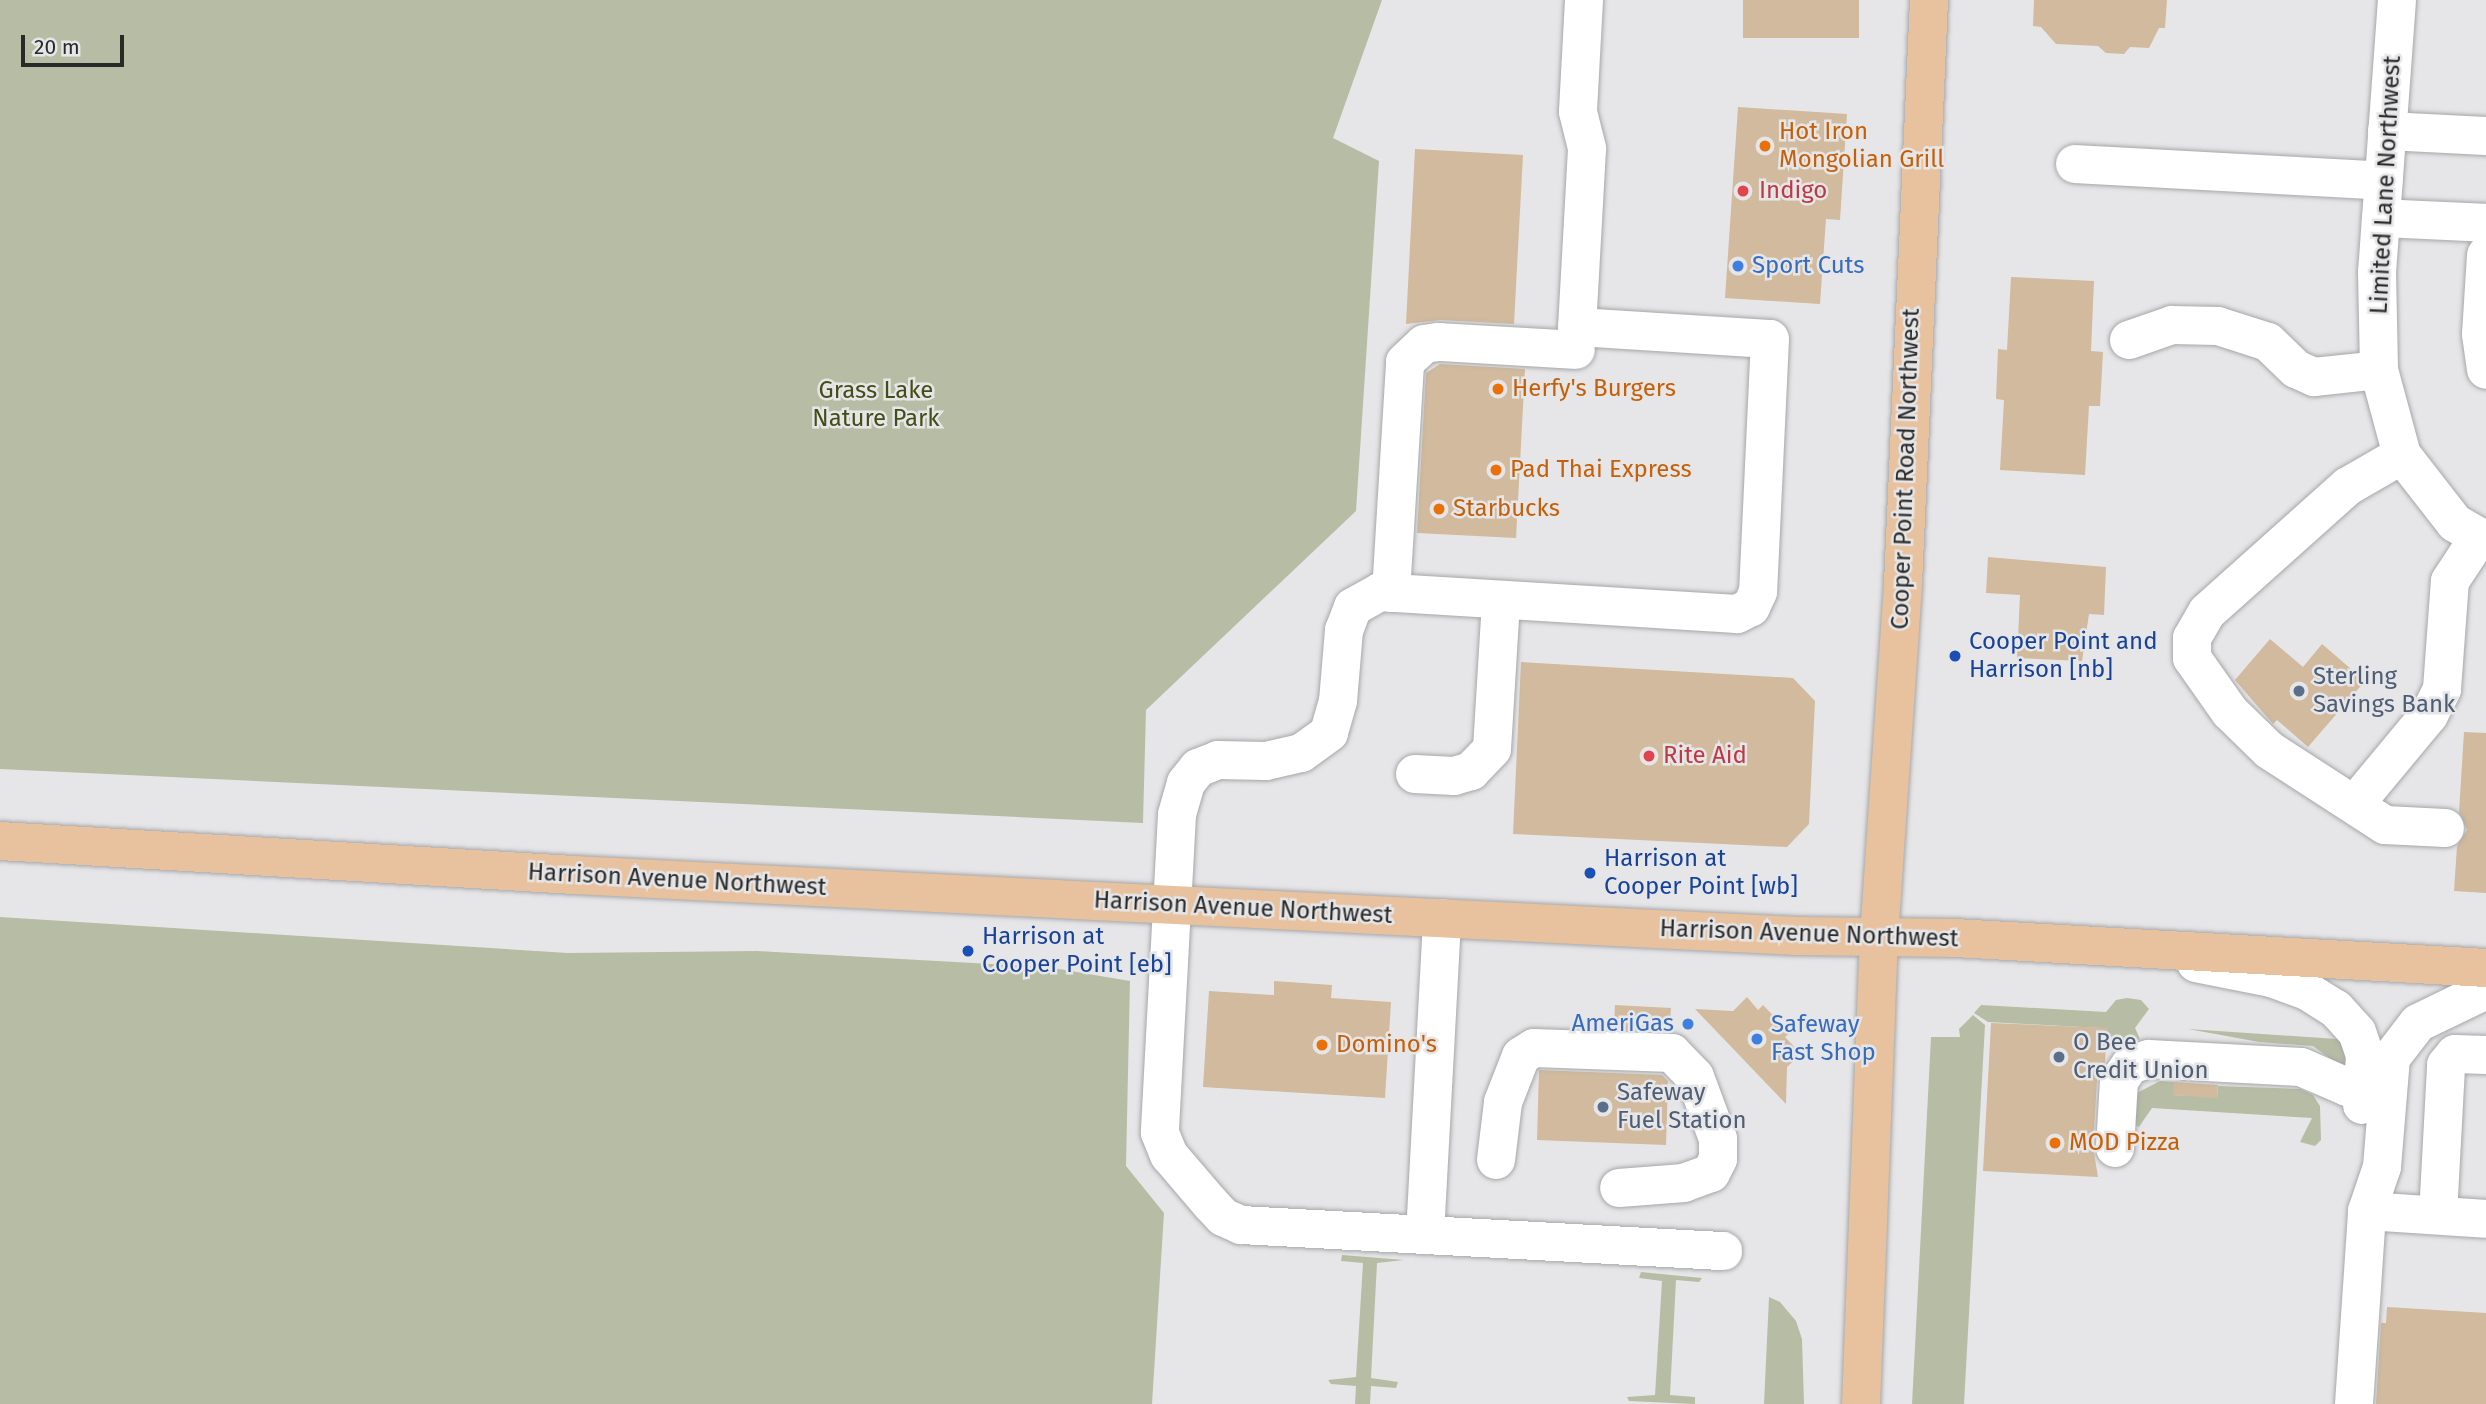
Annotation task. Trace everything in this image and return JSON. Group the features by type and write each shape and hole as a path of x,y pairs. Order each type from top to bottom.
{"main road":[{"name":"Cooper Point Road Northwest","path":"1861,1404 1879,937 1903,584 1928,0"},
{"name":"Harrison Avenue Northwest","path":"0,841 1442,918 2155,948 2486,968"}],"street":[{"path":"1584,0 1578,112 1587,149 1577,327 1770,339 1758,592 1751,607 1737,614 1380,592 1353,607 1343,630 1338,701 1329,733 1301,753 1266,761 1218,761 1199,768 1186,783 1177,815 1160,1123 1170,1155 1223,1217 1241,1225 1723,1251"},
{"name":"Limited Lane Northwest","path":"2397,0 2381,218 2379,370 2402,455 2455,523 2482,539"},
{"path":"2387,131 2486,136"},
{"path":"2075,164 2384,181"},
{"path":"2381,218 2486,223"},
{"path":"2486,255 2481,334 2486,370"},
{"path":"2129,340 2172,325 2218,326 2268,342 2296,369 2314,377 2379,370"},
{"path":"1391,593 1405,362 1424,344 1439,342 1576,350"},
{"path":"2402,455 2348,486 2207,612 2192,638 2196,666 2230,712 2269,750 2385,825 2445,828"},
{"path":"2355,804 2429,715 2442,689 2450,581 2482,539"},
{"path":"1415,774 1454,776 1471,771 1492,749 1501,600"},
{"path":"1425,1235 1442,918"},
{"path":"2155,948 2198,964 2271,978 2307,991 2336,1009 2357,1032 2365,1055 2359,1164 2367,1211 2354,1404"},
{"path":"2367,1211 2382,1167 2391,1058 2418,1023 2486,990"},
{"path":"1496,1160 1503,1102 1521,1056 1534,1048 1672,1053 1695,1077 1718,1139 1718,1159 1711,1173 1684,1184 1619,1188"},
{"path":"2438,1216 2446,1065 2455,1054 2486,1055"},
{"path":"2115,1148 2119,1081 2130,1065 2149,1059 2301,1068 2363,1089"},
{"path":"2367,1211 2486,1219"}],"green space":[{"name":"Grass Lake Nature Park","path":"0,0 1382,0 1333,138 1379,161 1356,511 1146,710 1143,823 0,769"},
{"path":"0,917 568,953 757,951 1047,967 1130,981 1126,1166 1164,1213 1152,1404 0,1404"},
{"path":"2116,1000 2141,1000 2149,1009 2135,1028 2140,1039 2132,1042 2115,1043 2100,1028 1988,1022 1974,1013 1981,1005 2106,1012"},
{"path":"1973,1015 1985,1025 1964,1404 1912,1404 1931,1037 1960,1037 1959,1029"},
{"path":"2188,1029 2337,1039 2344,1044 2352,1065 2343,1068 2313,1046 2259,1042"},
{"path":"2160,1081 2174,1082 2174,1095 2217,1097 2218,1086 2300,1089 2313,1095 2320,1106 2321,1140 2315,1146 2300,1142 2312,1118 2152,1108 2139,1127 2130,1122 2133,1095"},
{"path":"1342,1255 1404,1260 1377,1263 1371,1378 1398,1382 1396,1388 1371,1386 1370,1404 1355,1404 1356,1386 1331,1384 1328,1380 1356,1377 1363,1263 1341,1261"},
{"path":"1641,1272 1702,1278 1699,1282 1676,1280 1670,1395 1695,1397 1695,1404 1629,1401 1627,1397 1655,1395 1662,1281 1639,1278"},
{"path":"1769,1297 1780,1302 1796,1321 1802,1339 1804,1404 1764,1404"}],"building":[{"path":"1743,0 1859,0 1859,38 1743,38"},
{"path":"2034,0 2167,0 2165,28 2159,28 2149,48 2130,47 2124,54 2106,53 2098,46 2056,44 2041,27 2033,26"},
{"path":"1738,107 1847,114 1840,220 1826,219 1820,304 1725,298"},
{"path":"1415,149 1523,155 1514,324 1440,320 1406,324"},
{"path":"2011,277 2094,281 2091,351 2103,352 2100,406 2089,406 2085,475 2000,470 2004,400 1996,399 1998,349 2007,350"},
{"path":"1440,364 1525,369 1516,538 1417,533 1426,373"},
{"path":"1988,557 2106,567 2104,615 2089,614 2082,661 2017,658 2020,595 1986,593"},
{"path":"2270,639 2303,667 2322,644 2365,681 2308,747 2277,720 2273,724 2235,680"},
{"path":"1521,662 1793,678 1815,701 1809,824 1787,847 1513,834"},
{"path":"2464,732 2486,733 2486,893 2454,891 2457,846 2467,830 2459,812"},
{"path":"1274,981 1332,985 1331,998 1391,1002 1385,1098 1203,1087 1209,991 1274,995"},
{"name":"Safeway Fast Shop","path":"1747,997 1758,1010 1763,1005 1790,1033 1785,1037 1801,1054 1787,1067 1786,1104 1695,1009 1733,1011"},
{"path":"1615,1005 1671,1008 1670,1032 1614,1029"},
{"path":"1991,1023 2107,1028 2105,1062 2097,1080 2093,1147 2098,1177 1983,1171"},
{"name":"Safeway Fuel Station","path":"1539,1070 1662,1075 1668,1081 1666,1145 1537,1140"},
{"path":"2174,1082 2218,1085 2217,1098 2173,1095"},
{"path":"2387,1307 2486,1313 2486,1404 2376,1404 2381,1323 2386,1323"}],"place":[{"name":"Hot Iron Mongolian Grill","path":"1765,146"},
{"name":"Indigo","path":"1743,191"},
{"name":"Sport Cuts","path":"1738,266"},
{"name":"Herfy's Burgers","path":"1498,389"},
{"name":"Pad Thai Express","path":"1496,470"},
{"name":"Starbucks","path":"1439,509"},
{"name":"Cooper Point and Harrison [nb]","path":"1955,656"},
{"name":"Sterling Savings Bank","path":"2299,691"},
{"name":"Rite Aid","path":"1649,756"},
{"name":"Harrison at Cooper Point [wb]","path":"1590,873"},
{"name":"Harrison at Cooper Point [eb]","path":"968,951"},
{"name":"AmeriGas","path":"1688,1024"},
{"name":"Safeway Fast Shop","path":"1757,1039"},
{"name":"Domino's","path":"1322,1045"},
{"name":"O Bee Credit Union","path":"2059,1057"},
{"name":"Safeway Fuel Station","path":"1603,1107"},
{"name":"MOD Pizza","path":"2055,1143"}]}
